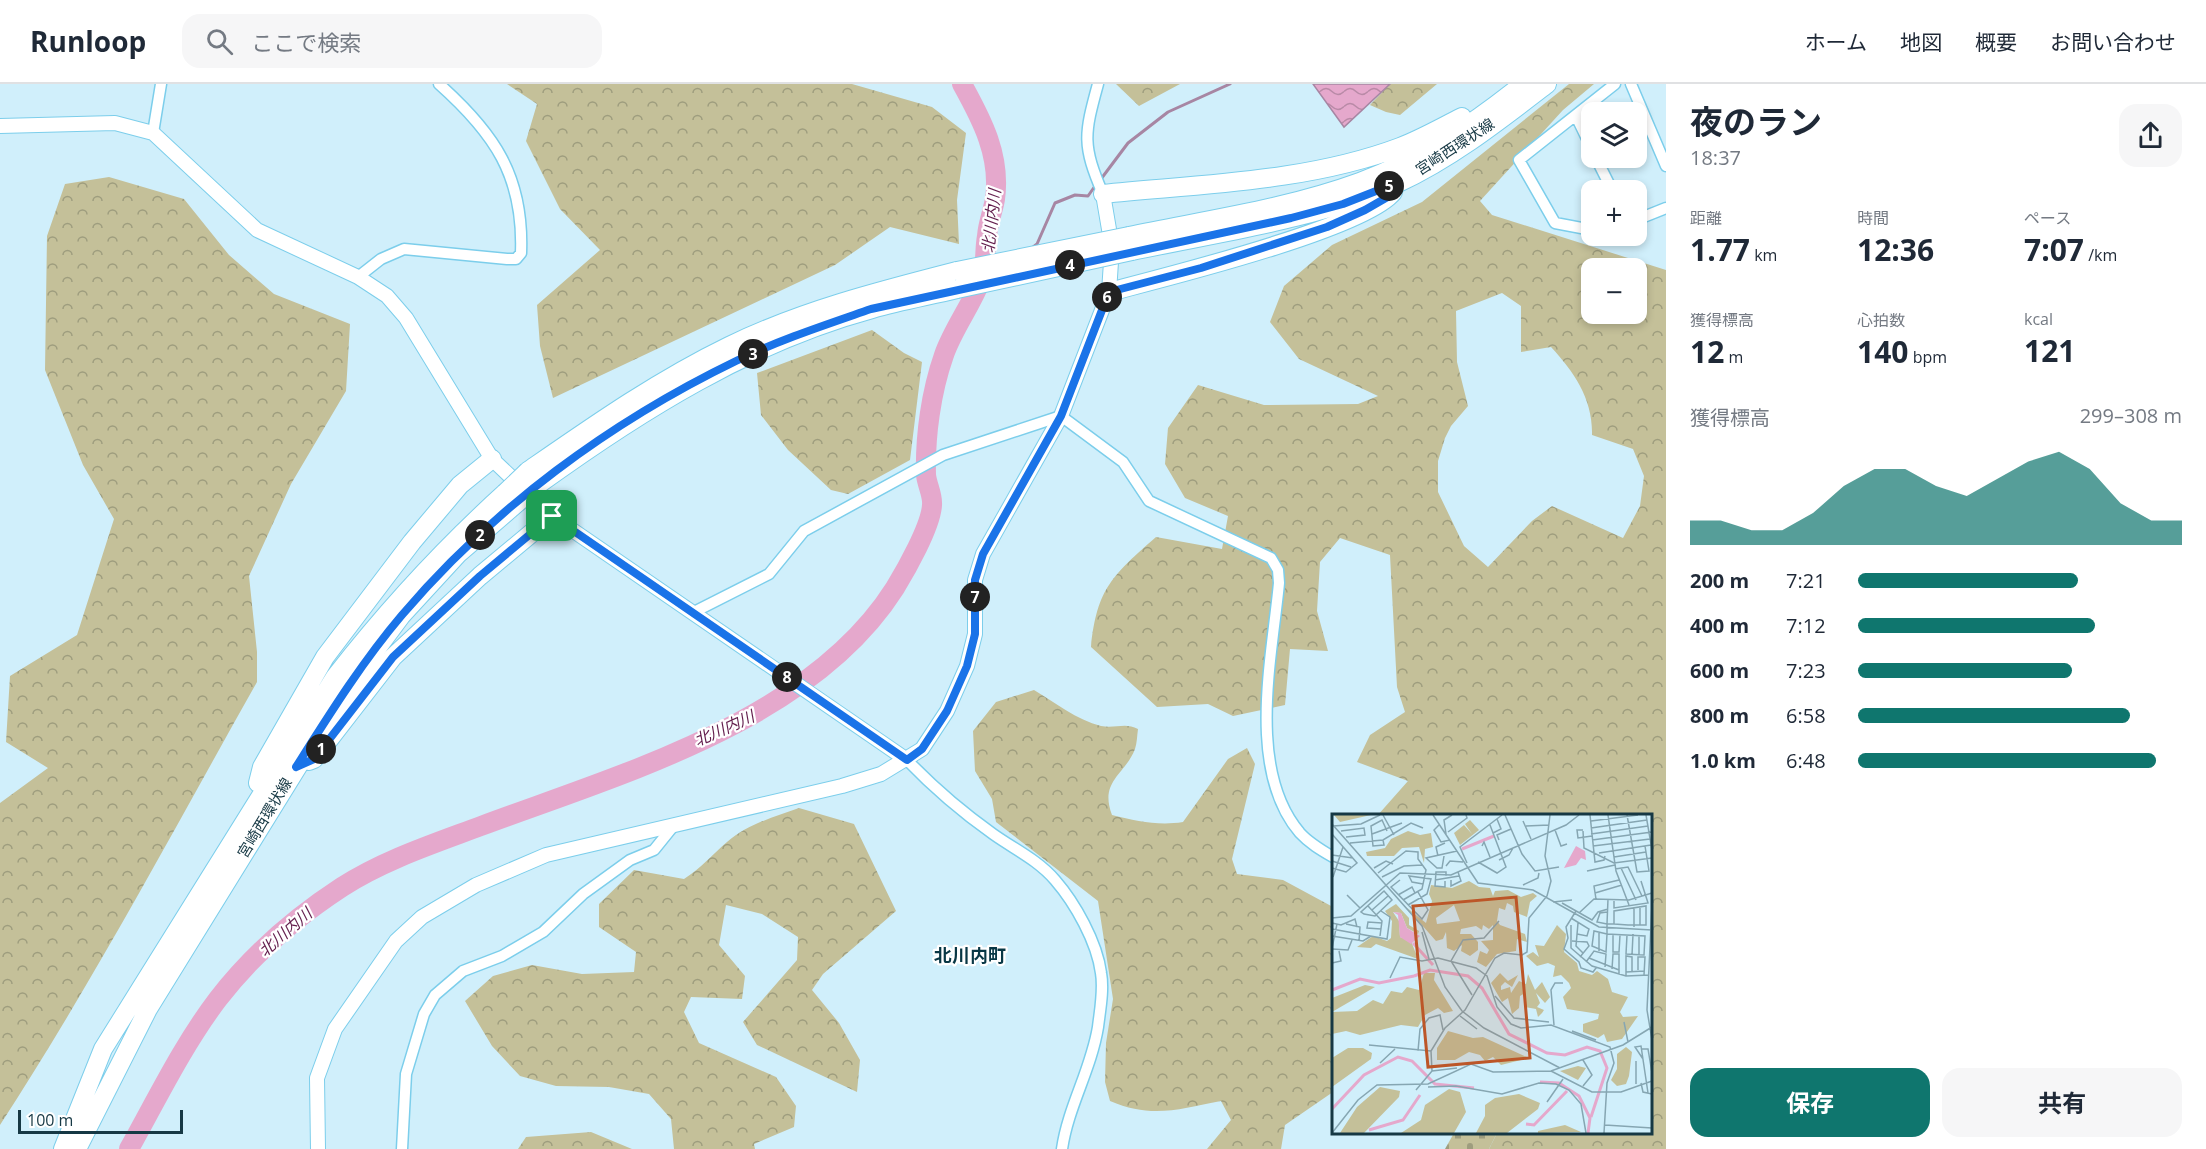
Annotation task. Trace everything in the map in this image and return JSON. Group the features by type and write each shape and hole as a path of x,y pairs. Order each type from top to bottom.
{"main road":[{"path":"1103,194 1274,176 1342,164 1400,147 1427,135 1470,112 1508,84"},
{"name":"宮崎西環状線","path":"533,477 655,404 736,361 804,332 871,309 1314,197 1360,182 1399,166 1443,141 1523,84"},
{"name":"宮崎西環状線","path":"77,1149 148,1009 342,695 402,616 511,498 533,477 644,392 729,346 808,313 957,271 1291,218 1343,204 1399,182 1448,156 1546,84"},
{"path":"1109,292 1201,268 1327,227 1391,195 1399,182"},
{"path":"253,805 262,767 325,657 412,542 459,485 492,459"},
{"name":"宮崎西環状線","path":"63,1149 103,1048 334,676 447,545 511,498"},
{"path":"296,767 314,759 393,657 480,576 552,516"}],"street":[{"path":"153,133 161,84"},
{"path":"358,277 381,259 404,249 507,259 516,259 521,253 516,202 509,174 497,146 482,126 439,84"},
{"path":"318,1149 317,1078 335,1029 396,941 422,917 476,885 546,855 842,786 881,774 922,749 947,711 967,666 975,634 975,580 983,554 1061,416 1109,292 1112,247 1103,194 1089,161 1086,127 1098,84"},
{"path":"1581,228 1555,223 1519,160 1615,84"},
{"path":"1632,84 1666,166"},
{"path":"1575,116 1581,128"},
{"path":"0,126 115,123 153,133 258,230 358,277 387,296 406,318 492,459 552,516 816,695 907,760 933,788 993,834 1036,862 1054,879 1076,913 1098,960 1102,988 1093,1056 1064,1134 1062,1149"},
{"path":"1647,216 1666,208"},
{"path":"694,612 769,574 804,531 943,455 1061,416"},
{"path":"1061,416 1123,462 1149,501 1271,558 1278,570 1279,583 1268,709 1269,764 1274,783 1291,820 1312,844 1332,856"},
{"path":"402,1149 406,1074 423,1014 435,995 463,971 502,956 537,937 592,887 630,860 654,850 675,824"}],"green space":[{"path":"507,84 852,84 932,107 966,133 957,200 959,244 890,227 835,265 553,398 540,346 537,305 600,250 560,209 526,141 537,104"},
{"path":"1116,84 1180,84 1139,106"},
{"path":"1390,84 1437,84 1400,115 1370,105"},
{"path":"1569,84 1594,84 1563,110 1480,201 1492,215 1581,243 1581,246 1590,246 1628,258 1581,258 1581,324 1647,324 1647,264 1666,270 1666,1149 1489,1149 1496,1134 1651,1134 1651,814 1379,814 1408,781 1357,762 1370,735 1405,712 1397,687 1390,555 1340,538 1320,562 1317,611 1328,651 1290,649 1285,705 1233,716 1208,704 1157,707 1091,647 1098,610 1110,584 1118,573 1156,537 1222,549 1228,516 1185,498 1165,464 1168,428 1198,385 1264,405 1358,404 1378,396 1299,359 1270,322 1284,286 1332,245 1422,202","holes":["1502,293 1521,306 1521,352 1551,347 1574,376 1586,398 1592,435 1633,449 1644,476 1640,506 1623,538 1552,506 1532,521 1488,567 1464,546 1438,492 1438,461 1445,438 1451,426 1468,406 1457,362 1456,311"]},
{"path":"109,177 184,199 229,255 274,294 350,324 346,391 291,484 249,576 257,652 257,682 100,961 0,1125 0,803 48,768 6,742 10,676 77,635 114,519 83,465 45,370 47,236 65,184"},
{"path":"872,330 904,353 922,362 910,460 848,494 831,490 788,450 761,415 757,373"},
{"path":"1034,690 1092,723 1106,727 1129,726 1138,729 1135,749 1111,786 1109,803 1112,815 1139,821 1183,822 1228,759 1247,748 1255,764 1232,859 1237,874 1283,880 1332,906 1332,1093 1285,1125 1281,1149 1207,1149 1231,1120 1221,1101 1166,1111 1153,1111 1139,1110 1110,1101 1105,1082 1106,1043 1113,999 1098,901 996,822 992,799 975,771 973,731 996,702"},
{"path":"799,808 854,824 896,911 823,974 812,990 839,1023 860,1060 857,1092 757,1045 743,1022 797,960 798,937 762,914 726,905 719,945 745,976 742,999 691,997 684,1012 699,1043 776,1077 796,1106 794,1127 754,1144 755,1149 674,1149 671,1119 649,1094 609,1087 556,1086 520,1076 492,1046 465,1001 493,976 532,965 582,974 634,972 636,952 599,927 599,904 634,870 684,879 744,830"},
{"path":"591,1132 632,1149 518,1149 526,1137"},
{"path":"1453,1134 1496,1134 1489,1149 1445,1149"}],"water":[{"path":"1313,84 1390,84 1344,127"}],"waterway":[{"name":"北川内川","path":"129,1149 182,1053 218,999 260,952 325,899 358,877 392,861 445,839 651,763 709,737 764,708 814,674 859,634 895,588 917,548 931,514 932,501 926,475 926,460 932,399 939,369 948,345 981,280 995,199 995,168 988,139 962,84"},
{"path":"1101,179 1128,143 1168,112 1230,84"},
{"path":"1032,248 1037,244 1055,203 1075,195 1088,196 1095,186"}],"district":[{"name":"北川内町","path":"970,956"}],"route":[{"path":"1399,182 1391,195 1327,227 1201,268 1109,292 1061,416 983,554 975,580 975,634 967,666 947,711 922,749 907,760 816,695 552,516 480,576 393,657 314,759 296,767 342,695 402,616 458,554 538,484 601,439 655,404 736,361 804,332 871,309 1291,218 1343,204 1399,182"}]}
